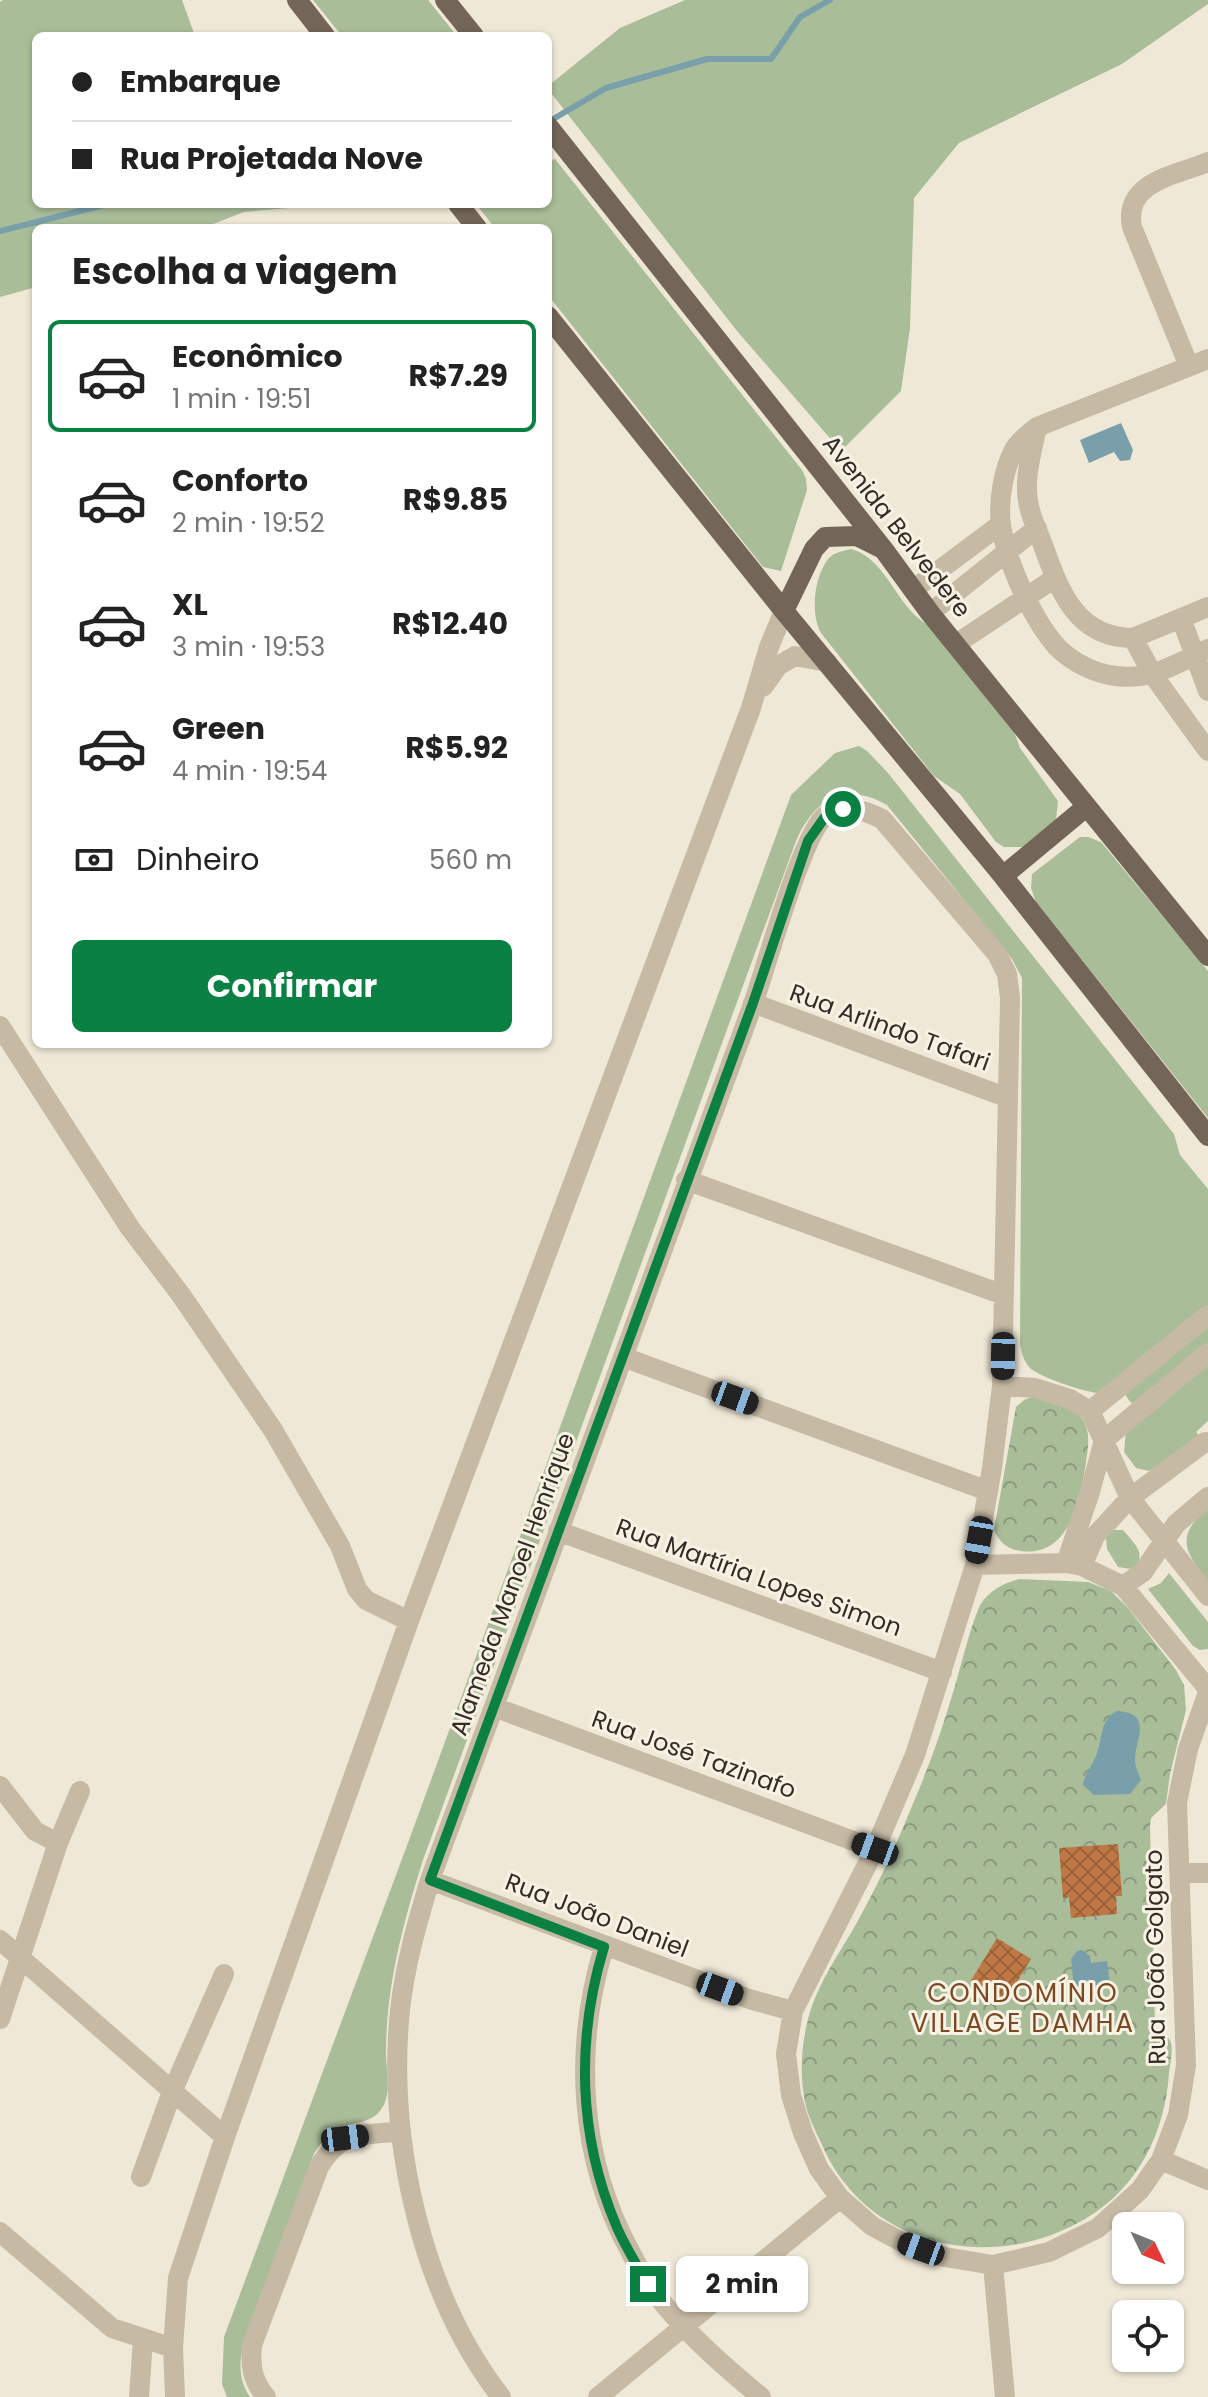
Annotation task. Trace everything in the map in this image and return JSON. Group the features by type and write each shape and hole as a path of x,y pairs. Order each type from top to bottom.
{"main road":[{"path":"297,0 322,32"},
{"path":"445,0 471,32"},
{"name":"Avenida Belvedere","path":"552,131 884,550 930,613 1208,956"},
{"path":"462,208 474,224"},
{"path":"552,321 784,611 1003,876 1208,1136"},
{"path":"784,611 814,549 825,537 857,536 884,550"},
{"path":"1003,876 1086,807"}],"street":[{"path":"1202,652 1153,675 1115,676 1091,670 1058,647 1026,597 1007,550 1001,524 1004,476 1016,446 1037,427 1199,362 1132,227 1129,212 1133,198 1144,187 1208,162"},
{"path":"1037,427 1028,473 1028,502 1055,578 1069,606 1090,627 1121,638 1133,638 1208,607"},
{"path":"914,589 1001,524"},
{"path":"930,613 1037,528"},
{"path":"956,644 1055,578"},
{"path":"175,2397 173,2348 178,2278 225,2137 409,1621 751,708 769,647 784,611"},
{"path":"1181,618 1202,652 1208,691"},
{"path":"1133,638 1153,675 1208,751"},
{"path":"751,708 778,666 786,661 795,656 827,662"},
{"name":"Alameda Manoel Henrique","path":"501,2397 460,2331 431,2264 411,2194 401,2131 397,2076 400,2010 411,1944 430,1880 753,1003 808,841 825,817 843,809 863,809 882,819 997,954 1007,974 1010,998 1008,1098"},
{"name":"Rua Arlindo Tafari","path":"753,1003 1008,1098"},
{"path":"0,1026 130,1228 181,1295 273,1430 340,1546 357,1589 366,1600 409,1621"},
{"path":"1005,2397 993,2265 939,2256 902,2242 872,2226 840,2198 819,2169 803,2133 791,2095 786,2054 793,2011 875,1849 915,1755 975,1565 1002,1386 1008,1098"},
{"path":"686,1180 1004,1295"},
{"path":"1090,1411 1208,1315"},
{"path":"1074,1565 1104,1440 1208,1353"},
{"path":"623,1357 988,1491"},
{"path":"1002,1386 1035,1388 1070,1399 1090,1411 1130,1498 1208,1596"},
{"path":"1074,1565 1095,1536 1130,1498 1205,1442"},
{"path":"1123,1586 1143,1572 1176,1524 1208,1497"},
{"name":"Rua Martíria Lopes Simon","path":"558,1531 942,1672"},
{"path":"975,1565 1074,1565 1123,1586 1208,1690"},
{"name":"Rua João Golgato","path":"993,2265 1049,2252 1098,2228 1140,2190 1161,2160 1178,2115 1186,2065 1177,1803 1188,1749 1208,1690"},
{"name":"Rua José Tazinafo","path":"494,1707 875,1849"},
{"path":"0,1786 35,1831 58,1843"},
{"path":"0,2019 58,1843 80,1791"},
{"path":"1180,1873 1208,1873"},
{"name":"Rua João Daniel","path":"430,1880 604,1947 749,1999 793,2011"},
{"path":"0,1940 225,2137"},
{"path":"604,1947 592,1986 585,2036 584,2095 593,2156 616,2226 648,2284 684,2326 728,2370 761,2397"},
{"path":"141,2177 172,2092 224,1974"},
{"path":"261,2391 250,2367 252,2345 319,2167 330,2148 345,2138 401,2131"},
{"path":"1161,2160 1208,2180"},
{"path":"598,2397 840,2198"},
{"path":"0,2232 112,2328 173,2348"},
{"path":"139,2397 143,2339"}],"green space":[{"path":"182,0 194,32 32,32 32,208 289,208 244,212 213,224 32,224 32,288 0,297 0,2"},
{"path":"313,0 428,0 454,32 339,32"},
{"path":"685,0 1208,0 1208,4 1122,64 959,143 914,198 910,328 901,391 841,451 737,331 552,94 552,83 620,28"},
{"path":"555,159 802,470 807,490 781,571 763,567 552,300 552,224 492,224 479,208 552,208 552,160"},
{"path":"851,549 875,563 910,610 933,627 1011,723 1020,748 1058,801 1056,820 1024,847 1004,847 996,842 960,794 934,776 821,633 815,616 819,576 830,557"},
{"path":"859,746 888,773 1174,1134 1180,1155 1208,1189 1208,1306 1098,1393 1052,1380 1028,1365 1020,1344 1022,978 1012,959 887,805 872,798 844,795 822,805 803,826 796,841 423,1860 392,1980 385,2102 373,2117 335,2130 314,2154 244,2341 241,2370 250,2397 227,2397 222,2384 224,2337 791,795 835,753"},
{"path":"1080,837 1101,842 1208,971 1208,1118 1036,902 1031,888 1032,874"},
{"path":"1208,1323 1208,1345 1133,1403 1130,1402 1125,1394"},
{"path":"1208,1361 1208,1421 1196,1432 1201,1438 1149,1471 1136,1468 1124,1452 1126,1431"},
{"path":"1034,1396 1068,1407 1079,1415 1087,1430 1088,1446 1081,1492 1062,1535 1038,1551 1021,1551 1004,1545 994,1530 1016,1407"},
{"path":"1208,1508 1208,1581 1193,1561 1187,1535"},
{"path":"1113,1530 1123,1530 1138,1549 1139,1559 1131,1569 1118,1567 1107,1549 1106,1538"},
{"path":"1169,1573 1208,1622 1208,1649 1200,1650 1193,1646 1148,1589 1161,1583"},
{"path":"1019,1579 1088,1582 1111,1591 1128,1608 1184,1685 1186,1710 1166,1804 1151,1818 1150,1826 1155,2027 1170,2040 1172,2054 1162,2117 1155,2137 1134,2175 1120,2192 1085,2219 1064,2230 1020,2244 974,2247 951,2245 906,2231 868,2207 847,2185 830,2161 808,2113 802,2083 803,2050 808,2018 819,1989 875,1888 924,1777 980,1605 997,1588"}],"water":[{"path":"1121,423 1133,450 1130,460 1120,461 1114,452 1089,463 1080,440"},
{"path":"1117,1711 1129,1713 1139,1722 1135,1761 1141,1780 1130,1794 1094,1795 1083,1785 1084,1781 1096,1756 1104,1725"},
{"path":"1082,1950 1090,1956 1091,1963 1107,1961 1110,1984 1074,1988 1071,1959"}],"building":[{"path":"1118,1844 1122,1896 1116,1896 1117,1914 1071,1918 1069,1897 1063,1898 1059,1848"},
{"path":"997,1938 1031,1959 1004,2003 970,1982"}],"waterway":[{"path":"552,120 606,88 707,59 771,59 800,17 830,0"},
{"path":"0,231 92,208"}],"district":[{"name":"CONDOMÍNIO VILLAGE DAMHA","path":"1023,2008"}],"route":[{"path":"648,2284 616,2226 593,2156 584,2095 585,2036 592,1986 604,1947 430,1880 753,1003 808,841 825,817 843,809"}]}
